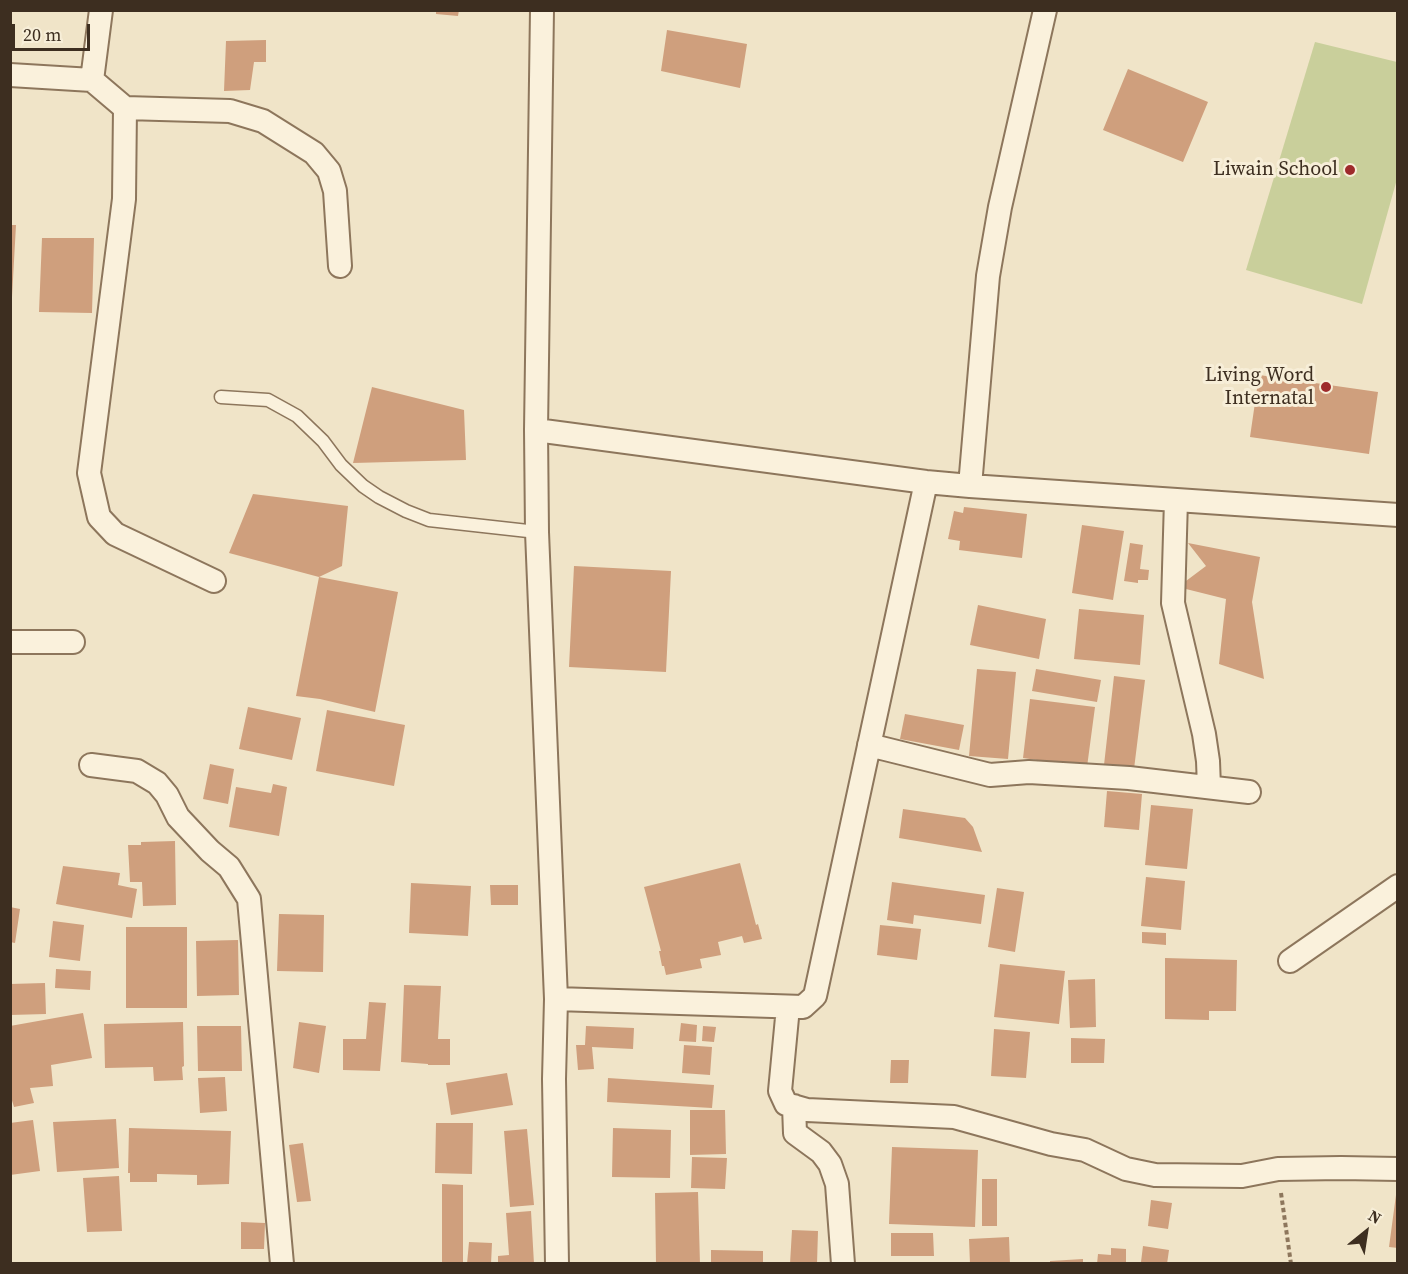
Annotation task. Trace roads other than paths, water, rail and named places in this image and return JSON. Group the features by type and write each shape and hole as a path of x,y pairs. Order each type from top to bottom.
{"street":[{"path":"92,80 101,10"},
{"path":"542,10 536,430 537,532 556,999 554,1079 558,1263"},
{"path":"970,486 988,276 1000,207 1045,10"},
{"path":"10,75 92,80 125,108 230,111 263,121 314,153 329,171 335,191 340,266"},
{"path":"125,108 124,198 88,473 99,517 115,534 214,581"},
{"path":"536,430 926,482 1398,515"},
{"path":"556,999 803,1007 815,996 926,482"},
{"path":"1176,500 1173,603 1204,734 1209,787"},
{"path":"10,642 73,642"},
{"path":"869,745 990,775 1029,772 1129,778 1249,792"},
{"path":"91,765 137,771 157,783 167,795 178,817 210,851 229,867 249,899 282,1263"},
{"path":"1290,961 1398,886"},
{"path":"788,1007 780,1091 786,1104 807,1110 954,1117 1052,1144 1085,1150 1126,1168 1155,1175 1242,1176 1278,1169 1398,1169"},
{"path":"794,1106 795,1133 821,1152 830,1164 837,1184 843,1263"}],"lane":[{"path":"221,397 268,400 297,416 363,486 406,511 429,520 537,532"}],"place":[{"name":"Liwain School","path":"1350,170"},
{"name":"Living Word Internatal","path":"1326,387"}]}
